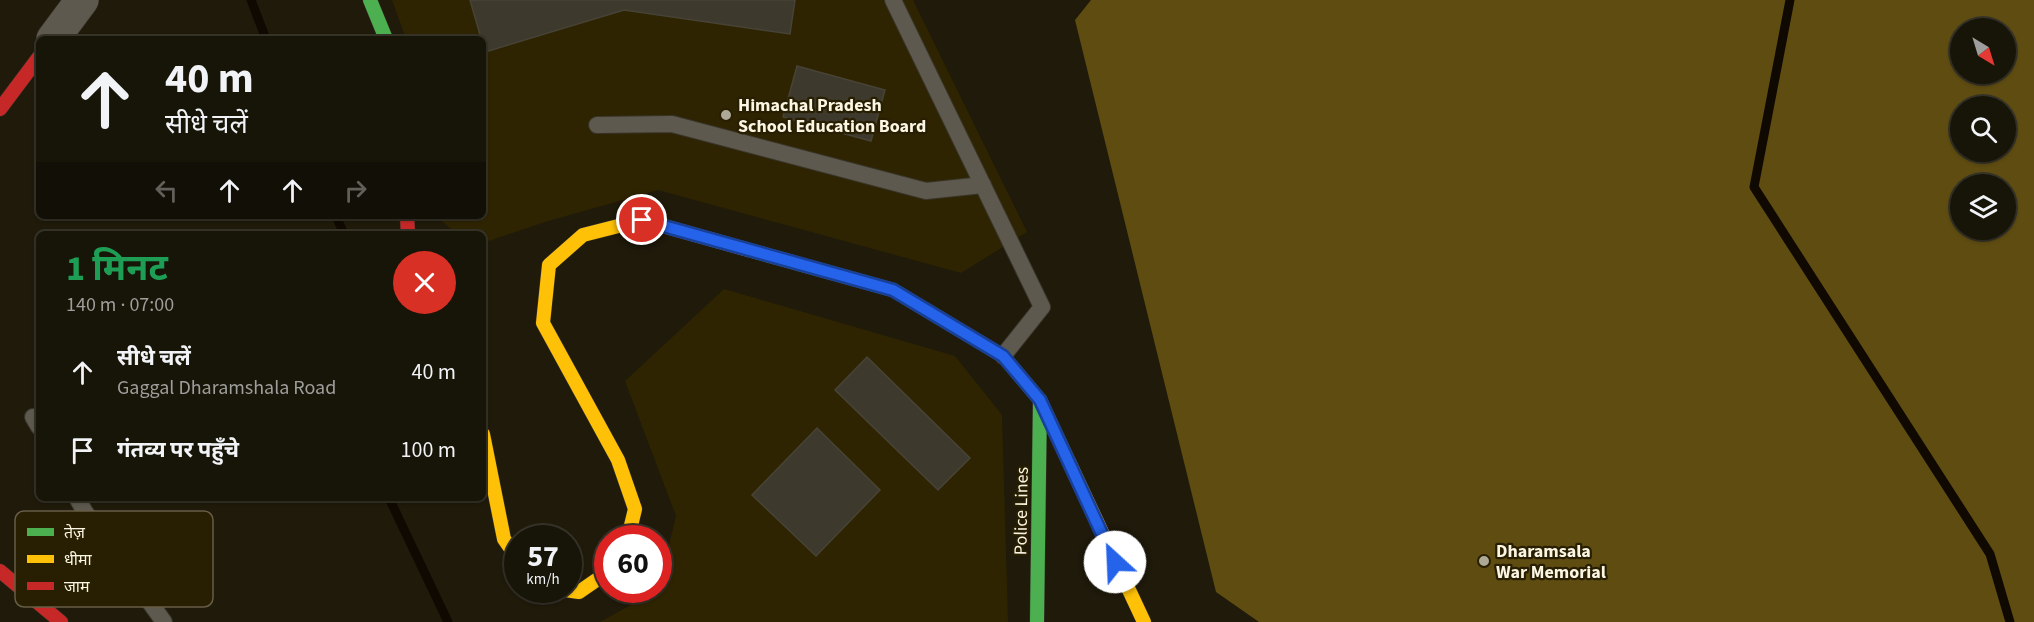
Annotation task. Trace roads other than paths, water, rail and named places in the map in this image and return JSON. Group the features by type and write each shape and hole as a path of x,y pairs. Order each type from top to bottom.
{"main road":[{"path":"370,0 385,36"},
{"path":"0,109 36,61"},
{"path":"631,525 635,509 618,460 543,323 549,266 583,235 642,220 893,290 1003,356 1040,400 1144,622"},
{"name":"Police Lines","path":"1037,622 1040,400"},
{"path":"486,449 504,539"},
{"path":"0,571 15,584"},
{"path":"43,607 61,622"}],"street":[{"path":"55,36 82,0"}],"lane":[{"path":"893,0 1042,307 1003,356"},
{"path":"597,125 672,124 926,191 983,185"},
{"path":"153,607 164,622"}],"waterway":[{"path":"251,0 265,36"},
{"path":"1790,0 1754,187 1990,554 2010,622"},
{"path":"337,219 343,231"},
{"path":"390,501 448,622"}],"place":[{"name":"Himachal Pradesh School Education Board","path":"726,115"},
{"name":"Dharamsala War Memorial","path":"1484,561"}]}
